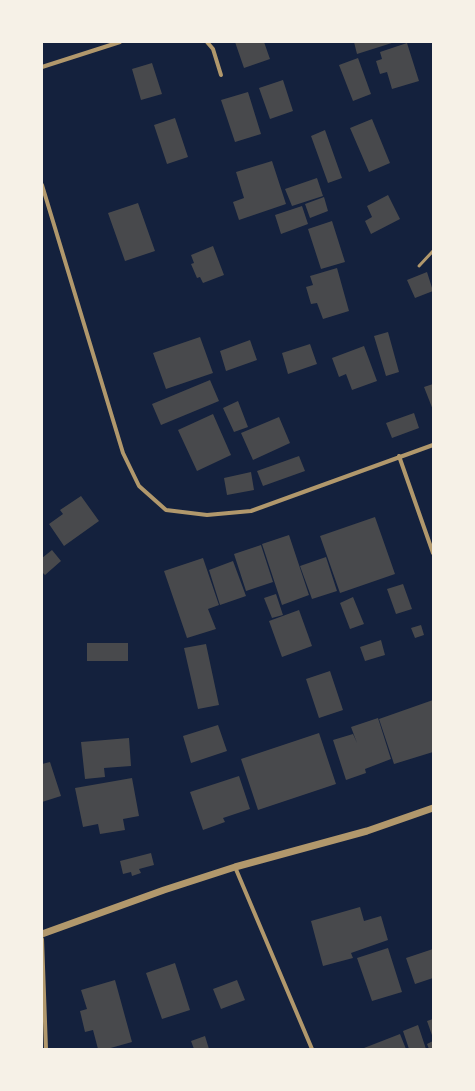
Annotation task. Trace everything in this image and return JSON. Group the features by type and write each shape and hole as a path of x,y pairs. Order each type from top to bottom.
{"street":[{"path":"42,67 120,42"},
{"path":"207,42 213,49 221,75"},
{"path":"42,185 123,453 139,486 166,510 207,515 251,511 433,444"},
{"path":"399,456 433,553"},
{"path":"42,934 164,890 235,868 367,831 433,808"},
{"path":"235,868 312,1049"},
{"path":"42,939 46,1049"}],"lane":[{"path":"419,266 433,251"}],"building":[{"path":"235,42 264,42 270,59 244,68"},
{"path":"354,42 395,42 357,54"},
{"path":"407,43 419,81 392,89 387,72 380,74 376,61 382,59 380,52"},
{"path":"358,58 371,94 353,101 339,65"},
{"path":"152,63 162,94 141,100 132,69"},
{"path":"283,80 293,111 270,119 259,88"},
{"path":"248,92 261,134 235,142 221,100"},
{"path":"175,118 188,157 167,164 154,125"},
{"path":"372,119 390,163 369,172 350,128"},
{"path":"325,130 342,178 328,183 311,136"},
{"path":"272,161 286,204 239,220 233,202 244,198 236,172"},
{"path":"317,178 323,196 292,206 285,189"},
{"path":"388,195 400,219 371,234 365,221 372,217 367,206"},
{"path":"324,197 328,211 310,218 305,204"},
{"path":"138,203 155,251 125,261 108,213"},
{"path":"302,206 308,224 281,234 275,215"},
{"path":"332,221 345,262 321,269 308,229"},
{"path":"213,246 224,275 203,283 200,277 197,278 191,264 194,263 191,255"},
{"path":"337,268 349,311 323,319 317,303 311,304 306,287 313,285 310,276"},
{"path":"427,272 433,291 415,298 407,280"},
{"path":"388,332 399,372 386,376 374,336"},
{"path":"200,337 213,373 166,389 153,353"},
{"path":"250,340 257,360 226,371 220,351"},
{"path":"310,344 317,364 288,374 282,353"},
{"path":"364,346 377,381 352,390 346,374 339,377 332,358"},
{"path":"210,380 219,401 161,425 152,404"},
{"path":"433,384 433,410 424,387"},
{"path":"238,401 248,427 234,432 223,408"},
{"path":"414,413 419,428 392,438 386,423"},
{"path":"213,414 231,455 197,471 178,430"},
{"path":"279,417 290,443 253,460 241,433"},
{"path":"299,456 305,471 263,486 257,471"},
{"path":"251,472 254,490 227,495 224,478"},
{"path":"81,496 99,521 64,546 49,524 63,514 60,510"},
{"path":"375,517 395,574 340,593 320,536"},
{"path":"289,535 309,595 282,605 262,544"},
{"path":"261,545 273,582 246,591 234,554"},
{"path":"52,550 61,561 45,575 42,572 42,558"},
{"path":"326,557 337,591 312,599 300,566"},
{"path":"203,558 219,605 208,609 216,629 187,638 164,571"},
{"path":"233,561 246,596 220,605 209,570"},
{"path":"403,584 412,609 396,614 387,589"},
{"path":"276,594 283,615 272,618 264,598"},
{"path":"353,597 364,624 350,629 340,603"},
{"path":"299,610 312,646 282,657 269,621"},
{"path":"421,625 424,635 415,638 411,628"},
{"path":"381,640 385,655 365,661 360,647"},
{"path":"87,643 128,643 128,661 87,661"},
{"path":"206,644 219,705 198,709 184,648"},
{"path":"330,671 343,710 319,718 306,679"},
{"path":"433,700 433,752 394,764 379,719"},
{"path":"378,718 391,759 365,769 366,773 346,780 333,740 353,734 357,743 351,727"},
{"path":"218,725 227,751 191,763 183,736"},
{"path":"319,733 336,784 258,810 241,759"},
{"path":"129,738 131,766 104,768 105,777 85,779 81,742"},
{"path":"50,762 61,796 42,802 42,764"},
{"path":"239,776 250,809 223,818 225,822 203,830 190,792"},
{"path":"132,778 139,816 123,819 125,830 100,834 98,824 83,827 75,788"},
{"path":"151,853 154,865 139,869 141,873 132,876 131,872 123,874 120,861"},
{"path":"360,907 364,921 381,916 388,940 351,953 353,958 323,966 311,921"},
{"path":"388,948 402,992 372,1001 357,958"},
{"path":"433,949 433,978 415,984 406,958"},
{"path":"175,963 190,1010 162,1019 146,973"},
{"path":"115,980 132,1042 107,1049 98,1049 93,1030 85,1032 80,1011 87,1009 81,990"},
{"path":"237,980 245,1000 221,1009 213,989"},
{"path":"433,1019 433,1038 427,1021"},
{"path":"418,1025 426,1049 409,1049 403,1031"},
{"path":"400,1034 406,1049 364,1048"},
{"path":"205,1036 209,1049 194,1049 191,1041"},
{"path":"433,1041 433,1049 429,1049 427,1044"}]}
